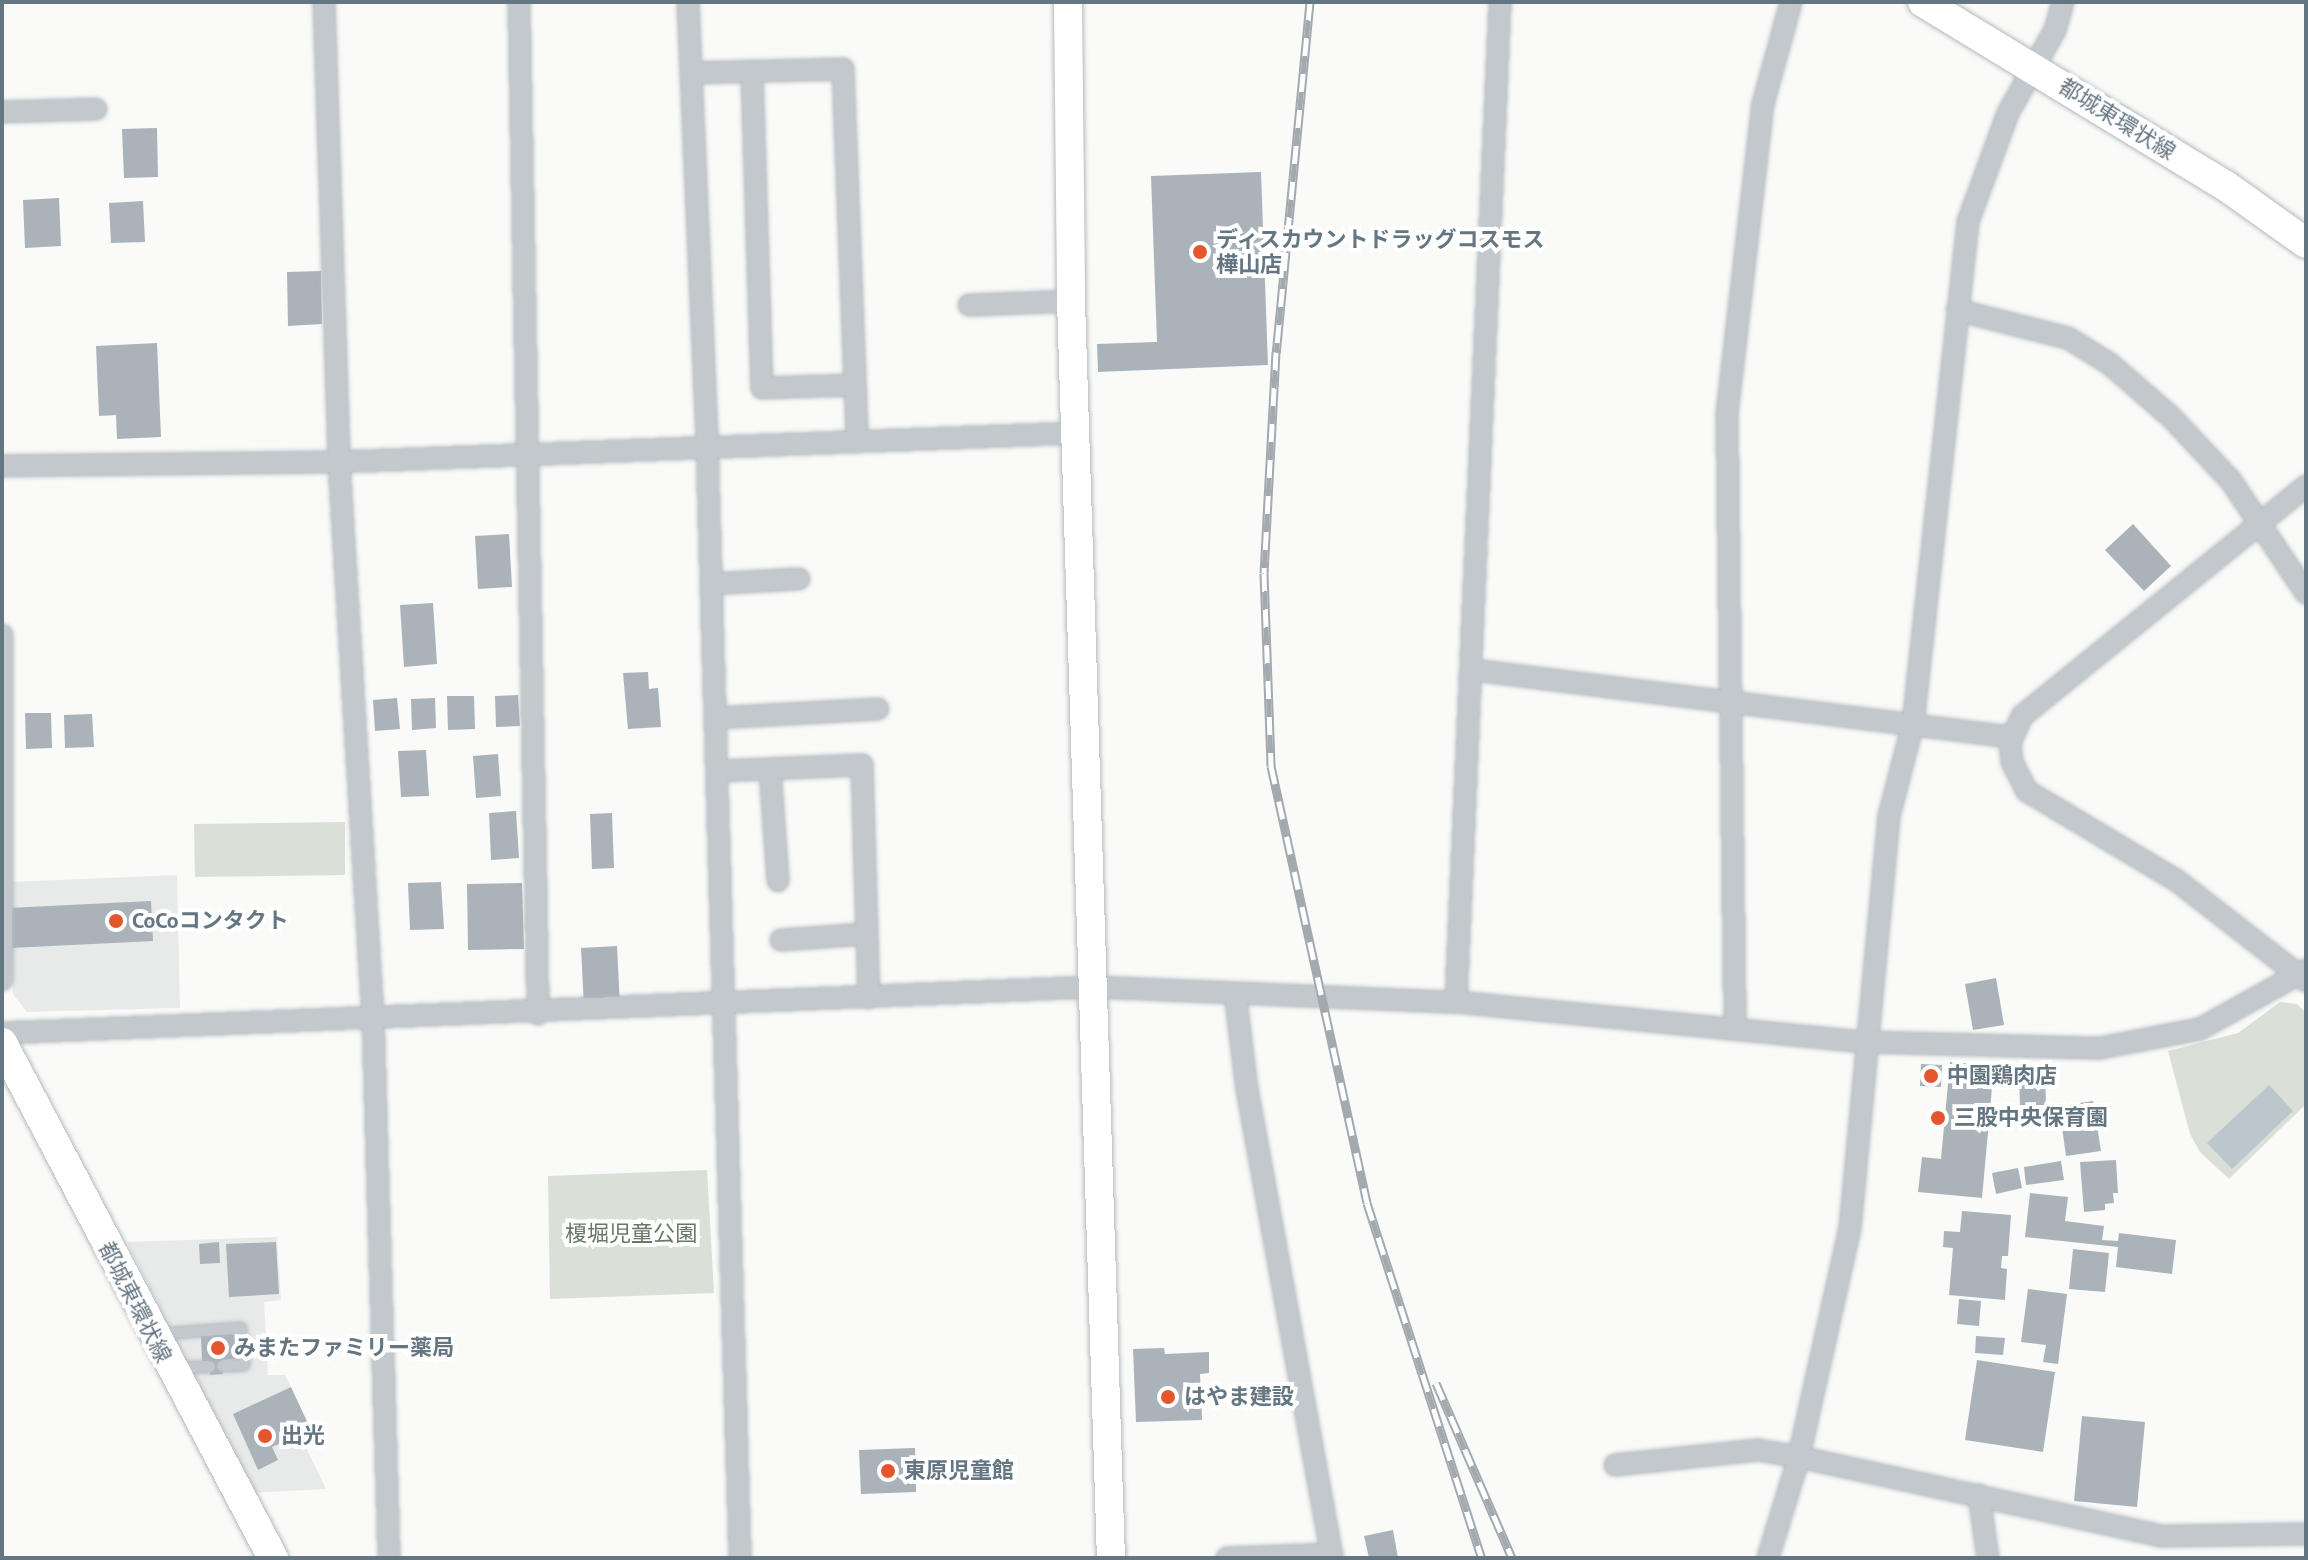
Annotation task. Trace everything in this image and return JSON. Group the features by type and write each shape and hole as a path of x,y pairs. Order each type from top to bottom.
{"main road":[{"name":"都城東環状線","path":"1923,2 2226,186 2306,243"},
{"name":"都城東環状線","path":"2,1043 169,1369 273,1558"}],"street":[{"path":"324,2 339,462 373,1018 389,1558"},
{"path":"519,2 531,453 538,1014"},
{"path":"688,2 707,444 740,1558"},
{"path":"1068,2 1071,301 1111,1558"},
{"path":"1456,1002 1500,2"},
{"path":"1735,1028 1727,414 1763,104 1791,2"},
{"path":"1768,1558 1799,1457 1850,1228 1865,1042 1889,816 1913,724 1968,222 2008,113 2036,69 2063,2"},
{"path":"691,73 843,69 857,440"},
{"path":"752,72 762,388 855,385"},
{"path":"2,112 96,109"},
{"path":"969,305 1071,301"},
{"path":"1957,310 2068,338 2110,364 2171,417 2261,522 2306,593"},
{"path":"2,466 339,462 707,444 1076,433"},
{"path":"2,1033 538,1014 1092,987 1456,1002 1865,1042 2100,1048 2200,1029 2304,975 2176,880 2027,791 2012,762 2011,737 2022,716 2306,486"},
{"path":"711,584 799,579"},
{"path":"2,635 2,980"},
{"path":"1473,670 1729,698 2011,737"},
{"path":"716,718 878,709"},
{"path":"717,771 862,765 869,998"},
{"path":"770,769 778,881"},
{"path":"781,940 867,934"},
{"path":"1227,1558 1332,1556 1247,1089 1235,993"},
{"path":"1615,1465 1758,1450 2160,1536 2306,1534"},
{"path":"1979,1495 1988,1558"}],"lane":[{"path":"153,1334 241,1328 244,1365 222,1366"},
{"path":"169,1369 210,1367"}],"shaded area":[{"path":"177,875 180,1008 27,1012 13,994 10,882"},
{"path":"2269,1085 2293,1111 2232,1169 2207,1143"},
{"path":"277,1237 281,1300 264,1302 268,1375 285,1375 313,1434 302,1439 326,1489 251,1493 127,1242"}],"green space":[{"path":"345,822 345,875 195,877 194,824"},
{"path":"2280,1002 2297,1004 2306,1013 2306,1104 2229,1179 2200,1152 2190,1134 2168,1051 2238,1033"},
{"name":"榎堀児童公園","path":"707,1170 714,1293 550,1299 548,1176"}],"building":[{"path":"157,128 158,177 124,178 122,129"},
{"path":"1261,172 1268,365 1098,372 1097,344 1157,342 1151,176"},
{"path":"59,198 61,246 25,248 23,200"},
{"path":"143,201 145,242 111,243 109,203"},
{"path":"321,271 322,324 288,326 287,272"},
{"path":"157,343 161,437 117,439 116,415 99,416 96,346"},
{"path":"2133,524 2171,566 2144,591 2105,550"},
{"path":"509,534 512,587 478,589 475,536"},
{"path":"433,603 437,664 404,667 400,605"},
{"path":"648,672 649,689 658,688 661,727 628,729 623,673"},
{"path":"518,695 520,726 496,727 495,696"},
{"path":"447,696 474,696 475,729 448,730"},
{"path":"397,698 400,729 375,731 373,700"},
{"path":"435,698 436,728 412,730 411,699"},
{"path":"25,713 51,713 52,748 26,749"},
{"path":"92,714 94,747 65,748 64,715"},
{"path":"426,750 429,796 401,797 398,751"},
{"path":"498,754 501,796 476,798 473,756"},
{"path":"516,811 519,858 491,860 489,813"},
{"path":"612,813 614,868 592,869 590,814"},
{"path":"441,882 444,929 410,930 408,883"},
{"path":"522,883 524,949 468,950 467,884"},
{"path":"151,901 153,941 11,948 9,908"},
{"path":"617,946 620,1006 584,1008 581,948"},
{"path":"1996,978 2004,1025 1973,1030 1965,984"},
{"path":"1950,1062 1994,1066 1982,1198 1918,1192 1922,1157 1941,1159"},
{"name":"中園鶏肉店","path":"1921,1064 1942,1065 1941,1087 1920,1086"},
{"path":"2045,1070 2046,1105 2020,1106 2019,1071"},
{"path":"2093,1101 2101,1151 2066,1156 2059,1106"},
{"path":"2116,1160 2118,1193 2113,1193 2114,1203 2105,1204 2105,1210 2084,1212 2080,1162"},
{"path":"2061,1161 2064,1180 2026,1185 2024,1167"},
{"path":"2018,1168 2022,1188 1996,1194 1992,1173"},
{"path":"2030,1193 2068,1197 2065,1221 2104,1226 2102,1240 2118,1241 2119,1233 2176,1240 2172,1274 2116,1267 2118,1247 2025,1237"},
{"path":"1962,1211 2011,1215 2008,1256 2002,1256 2001,1268 2007,1269 2005,1300 1949,1295 1953,1248 1943,1247 1944,1231 1960,1232"},
{"path":"219,1242 220,1263 200,1264 199,1244"},
{"path":"276,1242 279,1294 229,1297 226,1244"},
{"path":"2073,1249 2109,1253 2105,1292 2069,1289"},
{"path":"2028,1289 2067,1294 2058,1364 2043,1362 2046,1345 2021,1342"},
{"path":"1959,1299 1981,1301 1979,1326 1957,1324"},
{"name":"みまたファミリー薬局","path":"235,1334 236,1359 222,1360 223,1374 210,1375 209,1361 202,1361 201,1336"},
{"path":"1976,1336 2005,1338 2003,1355 1975,1353"},
{"name":"はやま建設","path":"1164,1348 1165,1354 1209,1352 1209,1373 1200,1374 1202,1420 1136,1422 1133,1349"},
{"path":"1977,1360 2055,1372 2043,1452 1965,1440"},
{"path":"291,1387 311,1430 272,1447 278,1460 258,1470 233,1414"},
{"path":"2082,1416 2145,1422 2137,1507 2074,1501"},
{"name":"東原児童館","path":"915,1448 916,1492 861,1494 859,1450"},
{"path":"1393,1530 1398,1558 1369,1558 1364,1536"}],"railway":[{"path":"1310,2 1276,352 1264,573 1271,766 1367,1203 1482,1558"},
{"path":"1436,1383 1512,1558"}],"place":[{"name":"ディスカウントドラッグコスモス 樺山店","path":"1200,252"},
{"name":"CoCoコンタクト","path":"116,921"},
{"name":"中園鶏肉店","path":"1931,1076"},
{"name":"三股中央保育園","path":"1938,1118"},
{"name":"みまたファミリー薬局","path":"218,1348"},
{"name":"はやま建設","path":"1168,1397"},
{"name":"出光","path":"265,1436"},
{"name":"東原児童館","path":"888,1471"}]}
